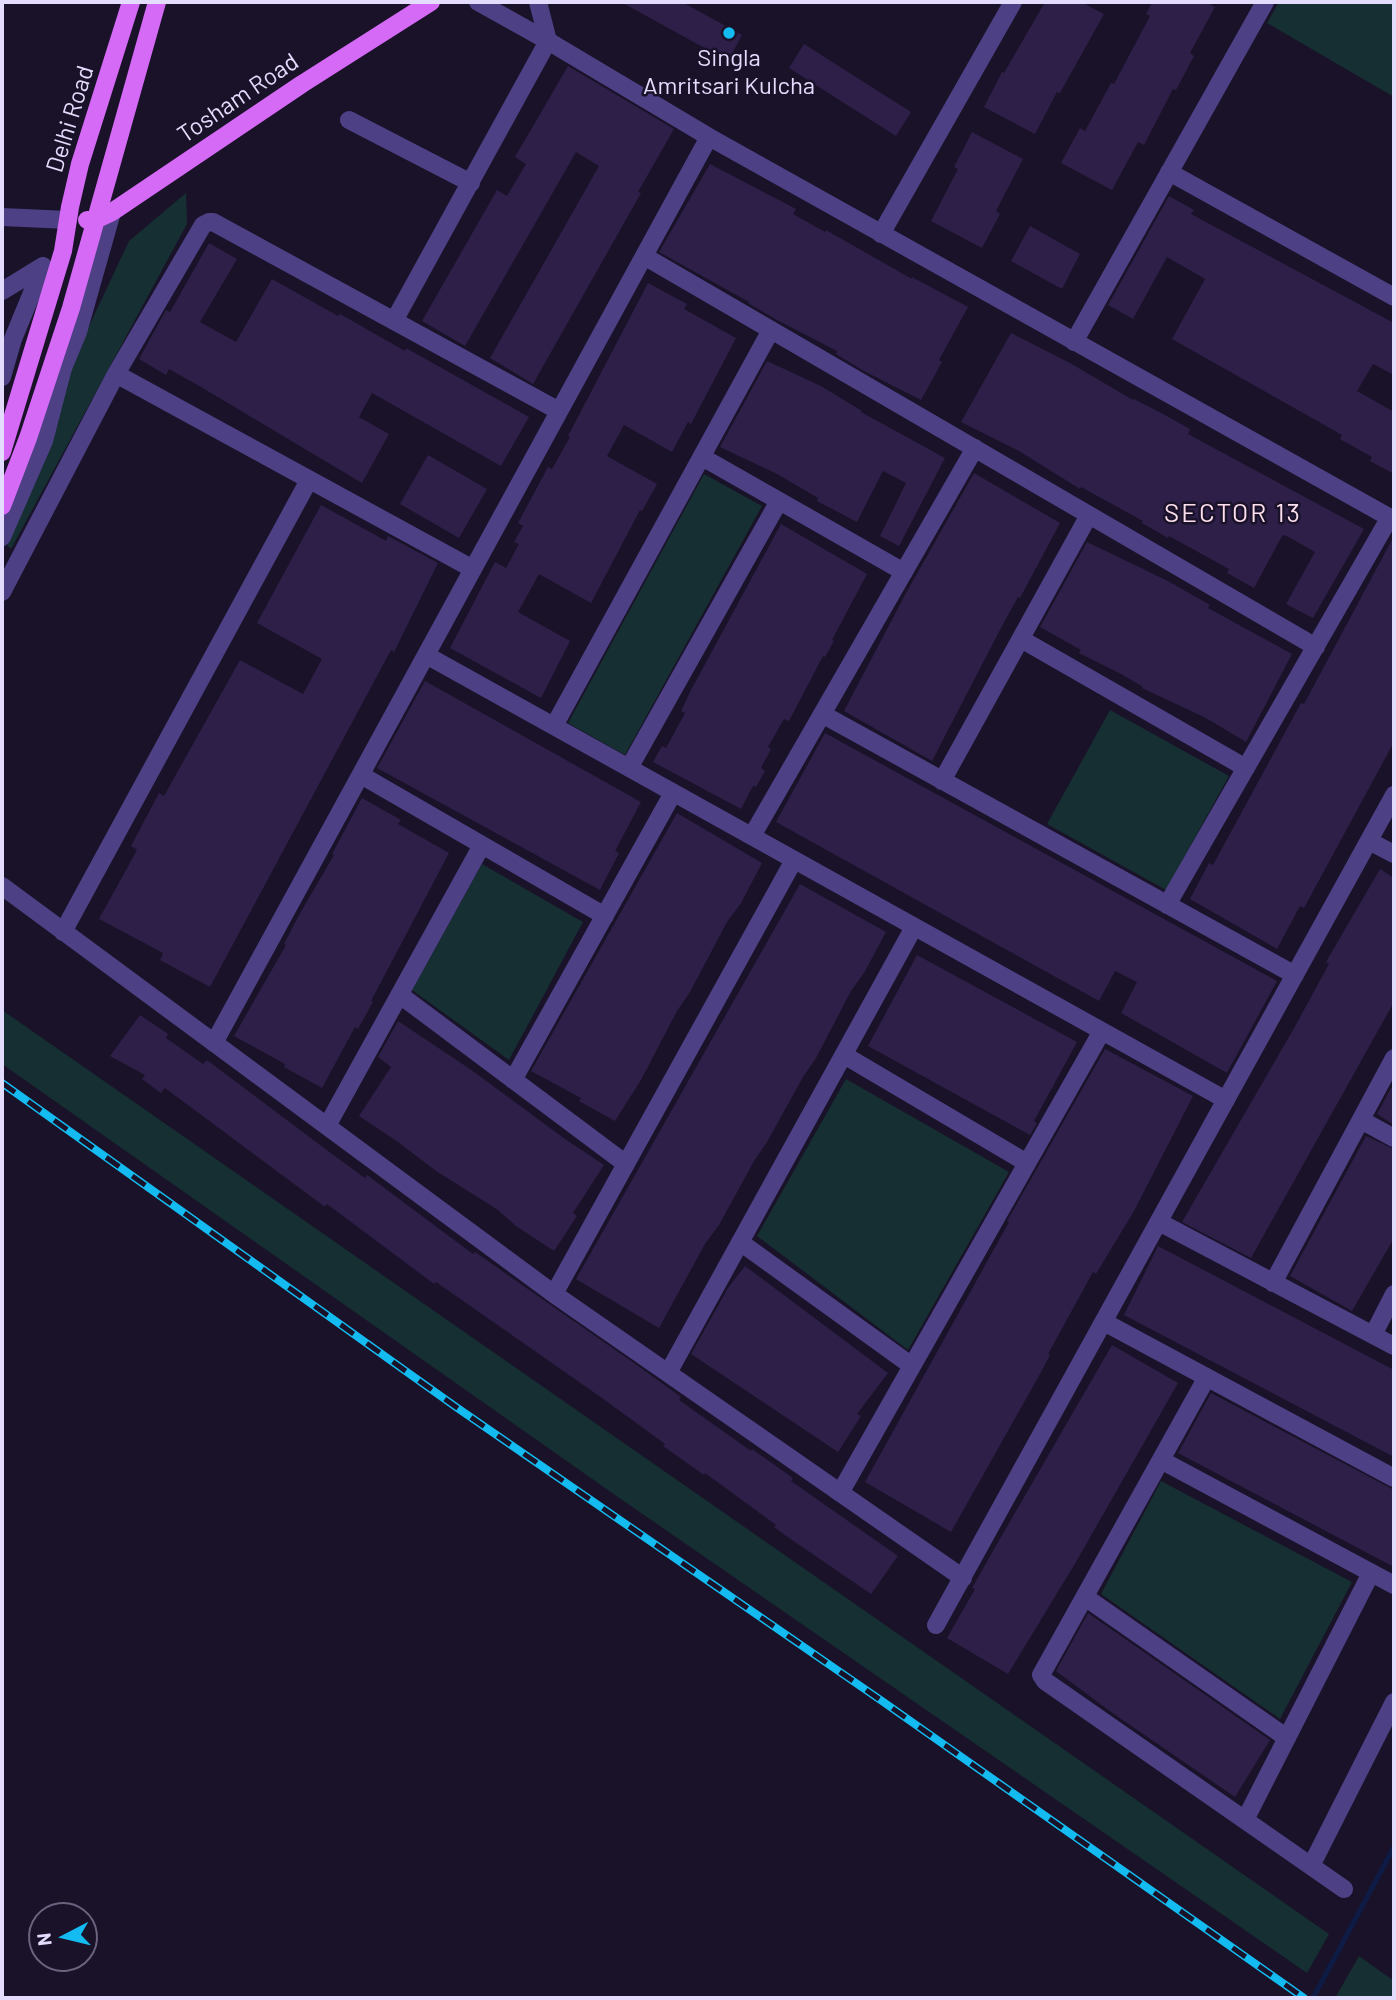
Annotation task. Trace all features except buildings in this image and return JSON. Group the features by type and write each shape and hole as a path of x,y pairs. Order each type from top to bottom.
{"main road":[{"name":"Delhi Road","path":"2,452 63,251 80,164 131,2"},
{"name":"Delhi Road","path":"2,506 28,438 60,340 157,2"},
{"name":"Tosham Road","path":"68,220 95,220 112,212 302,84 431,2"}],"street":[{"path":"478,2 709,137 1392,518 1167,905"},
{"path":"394,321 548,41 538,2"},
{"path":"881,234 1013,2"},
{"path":"1074,342 1265,2"},
{"path":"349,120 471,183"},
{"path":"214,1043 709,137"},
{"path":"1169,172 1394,297"},
{"path":"2,537 44,441 63,368 78,332 112,212"},
{"path":"2,217 68,220"},
{"path":"2,592 117,374 203,225 209,222 559,411"},
{"path":"2,291 63,251"},
{"path":"644,256 1316,646"},
{"path":"2,377 13,339 43,266"},
{"path":"554,726 771,330"},
{"path":"117,374 473,569"},
{"path":"752,836 975,448"},
{"path":"702,457 904,572"},
{"path":"63,932 309,480"},
{"path":"19,497 25,547"},
{"path":"629,768 779,501"},
{"path":"942,781 1089,515"},
{"path":"1021,639 1246,768"},
{"path":"426,655 1226,1100"},
{"path":"822,714 1295,975"},
{"path":"361,775 605,916"},
{"path":"513,1080 673,793"},
{"path":"936,1625 1394,795"},
{"path":"1369,841 1394,854"},
{"path":"327,1126 482,845"},
{"path":"554,1294 794,860"},
{"path":"2,886 554,1294 963,1578"},
{"path":"668,1373 915,927"},
{"path":"400,995 626,1164"},
{"path":"840,1493 1102,1031"},
{"path":"844,1055 1027,1163"},
{"path":"1273,1283 1394,1058"},
{"path":"1361,1120 1394,1138"},
{"path":"1159,1222 1394,1346"},
{"path":"740,1242 912,1366"},
{"path":"1373,1335 1394,1294"},
{"path":"1104,1322 1394,1478"},
{"path":"1207,1377 1041,1675 1045,1681 1344,1889"},
{"path":"1161,1460 1394,1586"},
{"path":"1245,1820 1371,1573"},
{"path":"1085,1598 1287,1738"},
{"path":"1311,1866 1394,1702"}],"green space":[{"path":"1279,2 1394,2 1394,97 1267,23"},
{"path":"186,193 187,224 11,549 6,544 73,360 129,241"},
{"path":"704,474 762,506 625,755 568,723"},
{"path":"1110,710 1229,776 1166,890 1047,824"},
{"path":"482,864 583,922 509,1060 412,990"},
{"path":"2,1010 1329,1934 1307,1973 615,1495 2,1064"},
{"path":"846,1079 1009,1172 908,1350 757,1236"},
{"path":"1161,1481 1352,1582 1280,1719 1101,1594"},
{"path":"1359,1956 1394,1981 1394,1998 1335,1998"}],"waterway":[{"path":"1313,1998 1394,1847"}],"railway":[{"path":"2,1083 456,1407 882,1701 1304,1998"}],"place":[{"name":"Singla Amritsari Kulcha","path":"729,33"}],"district":[{"name":"SECTOR 13","path":"1233,513"}]}
